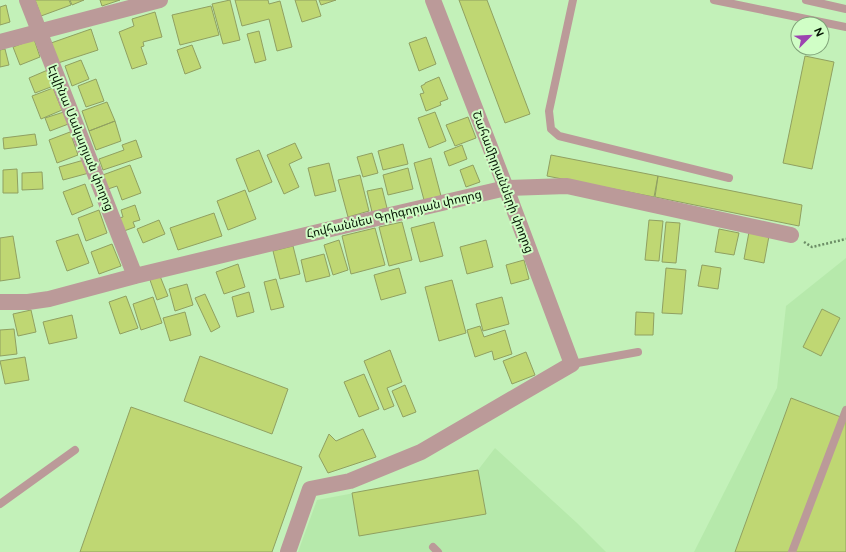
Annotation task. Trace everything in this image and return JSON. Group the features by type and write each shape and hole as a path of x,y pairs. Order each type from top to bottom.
{"street":[{"name":"Էլվինա Մակարյան փողոց","path":"27,0 135,276"},
{"path":"0,42 160,0"},
{"name":"Շահամիրյանների փողոց","path":"433,0 572,364"},
{"name":"Հովհաննես Գրիգորյան փողոց","path":"0,302 28,302 49,299 135,276 506,188 567,186 791,234"},
{"path":"288,552 310,489 350,481 421,452 572,364"}],"lane":[{"path":"573,0 549,111 551,129 558,136 729,178"},
{"path":"714,0 846,27"},
{"path":"806,0 846,9"},
{"path":"572,364 638,352"},
{"path":"792,552 846,410"},
{"path":"0,504 75,450"}],"path":[{"path":"791,234 812,247 846,239"}],"shaded area":[{"path":"846,258 846,552 694,552 777,388 786,306"},
{"path":"495,448 577,523 606,552 298,552 317,500 478,470"}],"building":[{"path":"35,0 69,0 71,5 41,16"},
{"path":"70,0 84,0 72,5"},
{"path":"100,0 120,0 102,6"},
{"path":"230,0 240,40 223,44 212,4"},
{"path":"235,0 268,0 269,4 280,1 292,47 277,51 269,19 242,26"},
{"path":"295,0 316,0 321,16 302,22"},
{"path":"319,0 336,0 321,5"},
{"path":"459,0 487,0 530,114 505,123"},
{"path":"6,5 10,22 0,25 0,7"},
{"path":"211,6 219,35 180,45 172,15"},
{"path":"155,12 162,37 143,42 144,46 141,47 147,64 132,69 119,32 134,26 132,19"},
{"path":"91,29 98,50 58,63 51,43"},
{"path":"259,31 266,60 255,63 247,34"},
{"path":"426,37 436,64 419,71 409,43"},
{"path":"34,39 40,57 20,65 13,47"},
{"path":"192,45 201,68 185,74 177,50"},
{"path":"5,49 9,65 0,67 0,50"},
{"path":"805,56 834,62 812,169 783,163"},
{"path":"81,60 89,79 72,86 65,66"},
{"path":"50,69 56,85 35,93 29,78"},
{"path":"439,77 448,99 440,102 441,105 426,111 420,94 424,93 421,86"},
{"path":"96,79 104,101 86,107 78,86"},
{"path":"53,88 62,110 41,119 32,96"},
{"path":"107,102 115,121 89,131 82,111"},
{"path":"67,111 71,123 50,131 45,118"},
{"path":"435,112 446,141 429,148 418,118"},
{"path":"468,117 476,138 455,146 446,125"},
{"path":"115,121 121,141 96,150 89,131"},
{"path":"70,132 78,155 57,163 49,140"},
{"path":"35,134 37,145 4,149 3,138"},
{"path":"136,140 142,157 103,170 99,159 124,150 122,145"},
{"path":"295,143 302,158 289,164 299,187 284,194 267,155"},
{"path":"403,144 408,164 383,170 378,151"},
{"path":"462,145 467,159 449,166 444,152"},
{"path":"259,150 272,182 249,192 236,159"},
{"path":"372,153 378,173 363,177 357,157"},
{"path":"551,155 658,176 654,197 547,176"},
{"path":"431,158 441,196 424,200 414,163"},
{"path":"84,160 89,173 63,180 59,167"},
{"path":"329,163 336,191 315,196 308,168"},
{"path":"130,165 141,193 122,200 117,186 105,190 100,176"},
{"path":"473,165 480,182 466,187 460,170"},
{"path":"408,168 413,189 388,195 383,175"},
{"path":"17,169 18,193 3,193 3,170"},
{"path":"42,172 43,189 22,190 22,173"},
{"path":"360,175 369,211 348,217 338,180"},
{"path":"658,176 802,205 799,226 655,197"},
{"path":"85,184 93,206 72,215 63,192"},
{"path":"382,188 387,208 372,212 367,191"},
{"path":"245,190 256,219 228,230 217,201"},
{"path":"135,205 140,220 133,222 135,227 124,231 119,218 123,217 121,210"},
{"path":"99,210 107,233 86,241 78,218"},
{"path":"214,213 222,236 178,250 170,228"},
{"path":"159,220 165,234 143,243 137,229"},
{"path":"649,220 663,221 659,261 645,260"},
{"path":"402,222 412,260 389,266 379,227"},
{"path":"434,222 443,256 420,262 411,228"},
{"path":"666,222 680,223 676,263 662,262"},
{"path":"375,228 385,265 351,274 342,236"},
{"path":"719,229 739,233 734,255 715,252"},
{"path":"749,232 769,236 764,263 744,259"},
{"path":"78,234 89,263 67,271 56,241"},
{"path":"13,236 20,278 0,281 0,238"},
{"path":"339,240 348,270 333,275 324,245"},
{"path":"486,240 493,267 467,274 460,247"},
{"path":"112,244 121,266 99,274 91,252"},
{"path":"293,246 300,274 280,279 273,251"},
{"path":"324,254 330,276 306,282 301,260"},
{"path":"524,260 529,279 511,284 506,265"},
{"path":"238,264 245,287 224,294 216,272"},
{"path":"702,265 721,268 718,289 698,286"},
{"path":"399,268 406,293 381,300 374,275"},
{"path":"666,268 686,270 682,314 662,313"},
{"path":"160,276 168,296 157,300 150,280"},
{"path":"276,279 284,307 271,310 264,282"},
{"path":"452,280 466,333 439,341 425,287"},
{"path":"187,284 193,305 175,311 169,289"},
{"path":"249,292 254,312 237,317 232,297"},
{"path":"205,294 220,327 211,332 195,298"},
{"path":"126,296 138,328 120,334 109,302"},
{"path":"153,297 162,323 141,330 133,304"},
{"path":"502,297 509,324 483,331 476,304"},
{"path":"822,309 840,318 821,356 803,347"},
{"path":"31,310 36,332 18,336 13,314"},
{"path":"185,312 191,335 170,341 163,318"},
{"path":"636,312 654,313 653,335 635,335"},
{"path":"72,315 77,338 49,344 43,322"},
{"path":"480,326 484,337 505,330 512,354 494,360 492,351 475,357 467,330"},
{"path":"14,329 17,354 0,356 0,330"},
{"path":"390,350 402,382 387,388 394,406 384,410 364,361"},
{"path":"526,352 535,375 512,384 503,361"},
{"path":"200,356 288,389 272,434 184,401"},
{"path":"25,357 29,380 5,384 0,361"},
{"path":"364,374 379,409 359,417 344,382"},
{"path":"405,385 416,412 403,417 392,391"},
{"path":"791,398 846,419 846,552 735,552"},
{"path":"131,407 302,467 272,552 80,552"},
{"path":"363,429 376,457 328,473 319,456 329,434 336,441"},
{"path":"478,470 486,514 359,536 352,493"}]}
